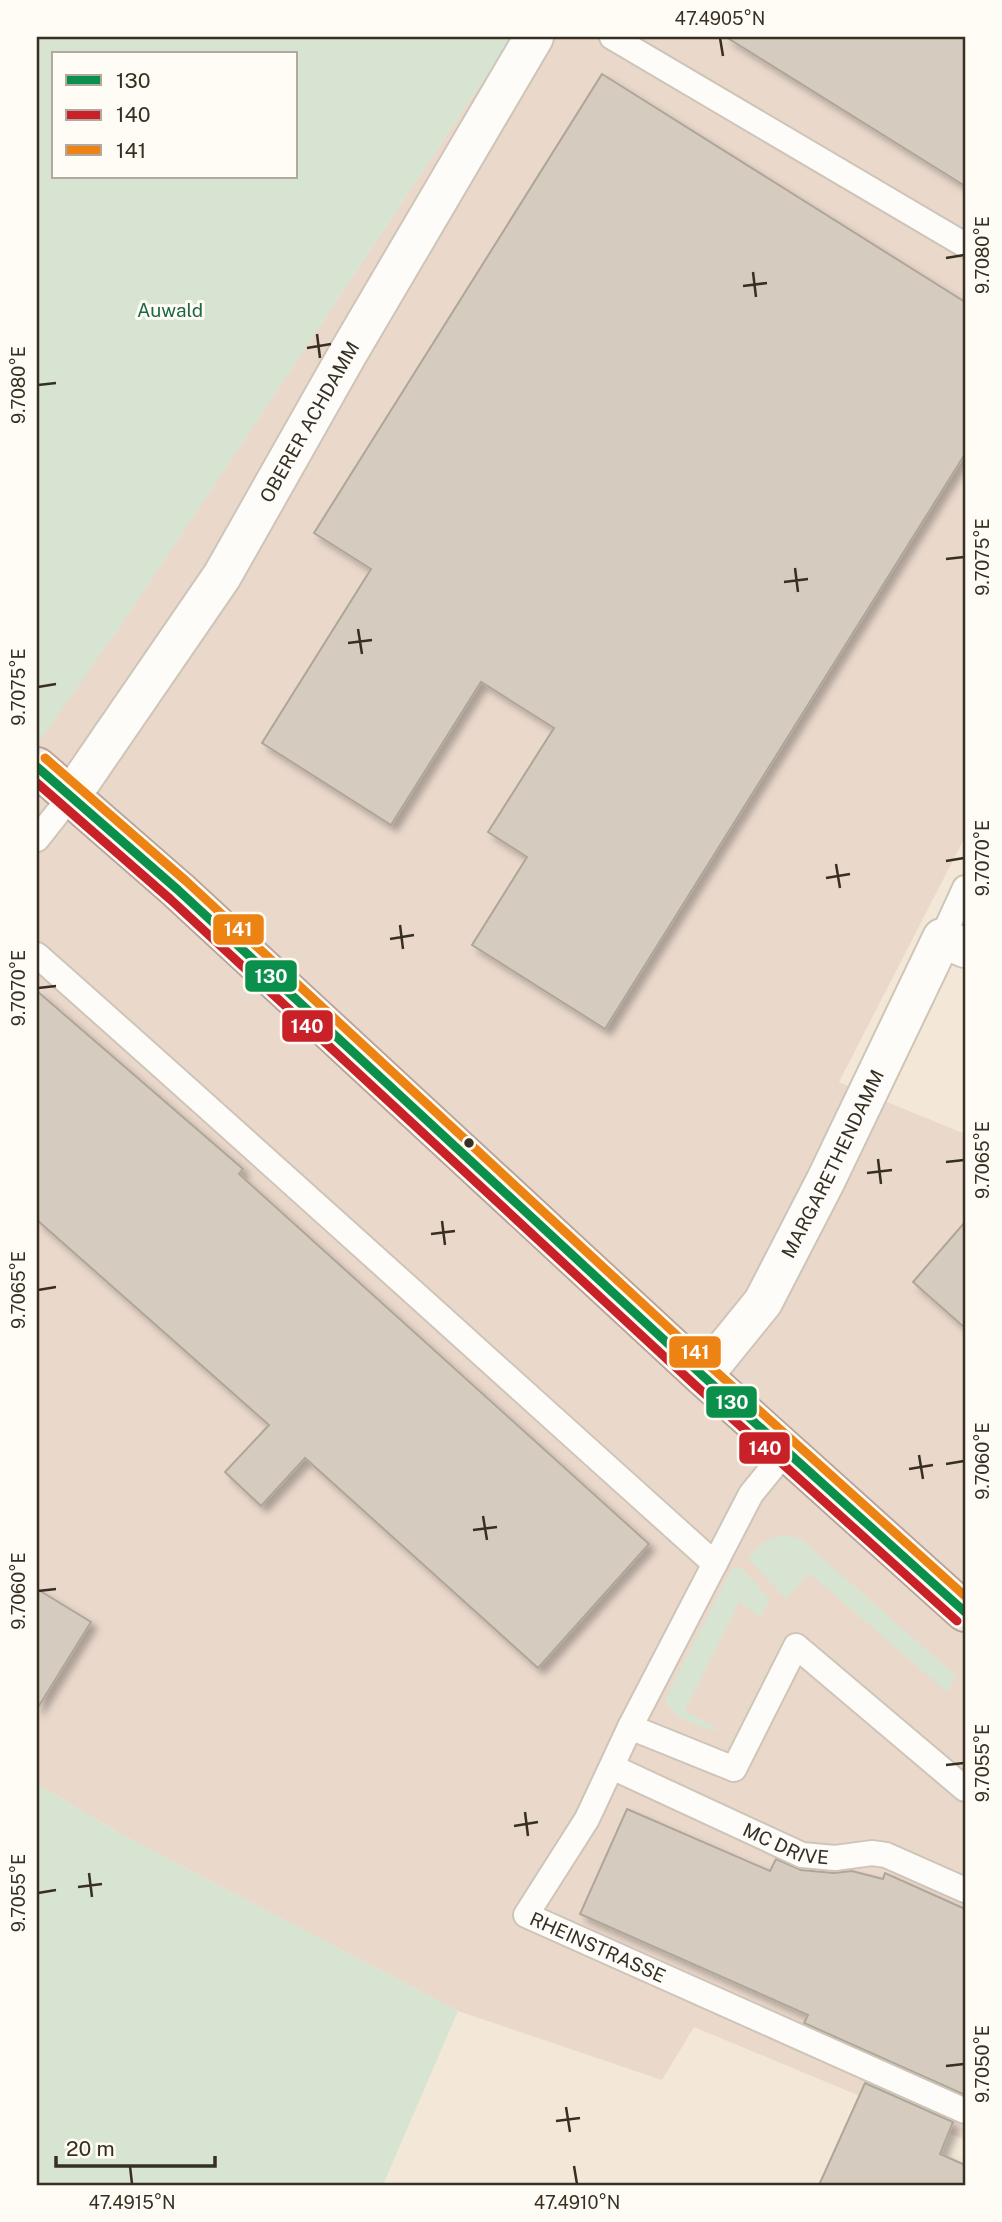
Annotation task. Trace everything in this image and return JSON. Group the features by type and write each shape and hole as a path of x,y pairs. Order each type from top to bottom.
{"main road":[{"path":"37,767 178,890 703,1376 965,1612"}],"street":[{"name":"OBERER ACHDAMM","path":"71,796 222,576 354,343 534,37"},
{"name":"MARGARETHENDAMM","path":"703,1376 764,1302 953,943"}],"lane":[{"path":"612,37 965,245"},
{"path":"37,839 71,796"},
{"name":"MARGARETHENDAMM","path":"953,943 965,888"},
{"path":"37,955 274,1165 345,1233 715,1564"},
{"name":"RHEINSTRASSE","path":"786,1451 756,1487 630,1727 587,1819 526,1915 965,2111"},
{"path":"630,1727 734,1769 796,1646 965,1789"},
{"name":"MC DRIVE","path":"612,1767 802,1855 835,1858 872,1853 886,1855 965,1890"}],"shaded area":[{"path":"512,37 965,37 965,837 839,1082 965,1134 965,2140 694,2027 662,2080 458,2011 121,1834 37,1784 37,743 123,622"}],"green space":[{"name":"Auwald","path":"37,37 512,37 123,622 37,745"},
{"path":"786,1535 801,1539 956,1676 947,1692 809,1573 786,1599 748,1558 764,1542"},
{"path":"732,1568 741,1568 770,1599 760,1617 739,1602 685,1711 719,1729 714,1731 679,1716 668,1706 665,1699"},
{"path":"37,1784 121,1834 458,2011 383,2185 37,2185"}],"building":[{"path":"726,37 965,37 965,186"},
{"path":"602,74 965,302 965,454 605,1029 472,945 527,857 488,832 554,728 481,682 391,825 262,743 371,569 314,533"},
{"path":"37,991 243,1169 239,1174 649,1544 538,1668 305,1458 261,1506 225,1472 269,1425 37,1220"},
{"path":"965,1222 965,1328 913,1282"},
{"path":"37,1589 91,1622 37,1709"},
{"path":"627,1809 770,1871 776,1859 801,1870 834,1873 852,1871 883,1879 885,1873 965,1909 965,2095 804,2023 808,2015 580,1914"},
{"path":"865,2083 953,2122 940,2154 965,2165 965,2185 819,2185"}],"transit line":[{"name":"141","path":"45,758 186,881 711,1367 965,1596"},
{"name":"130","path":"37,767 178,890 703,1376 965,1612"},
{"name":"140","path":"37,783 170,899 695,1385 957,1621"}]}
